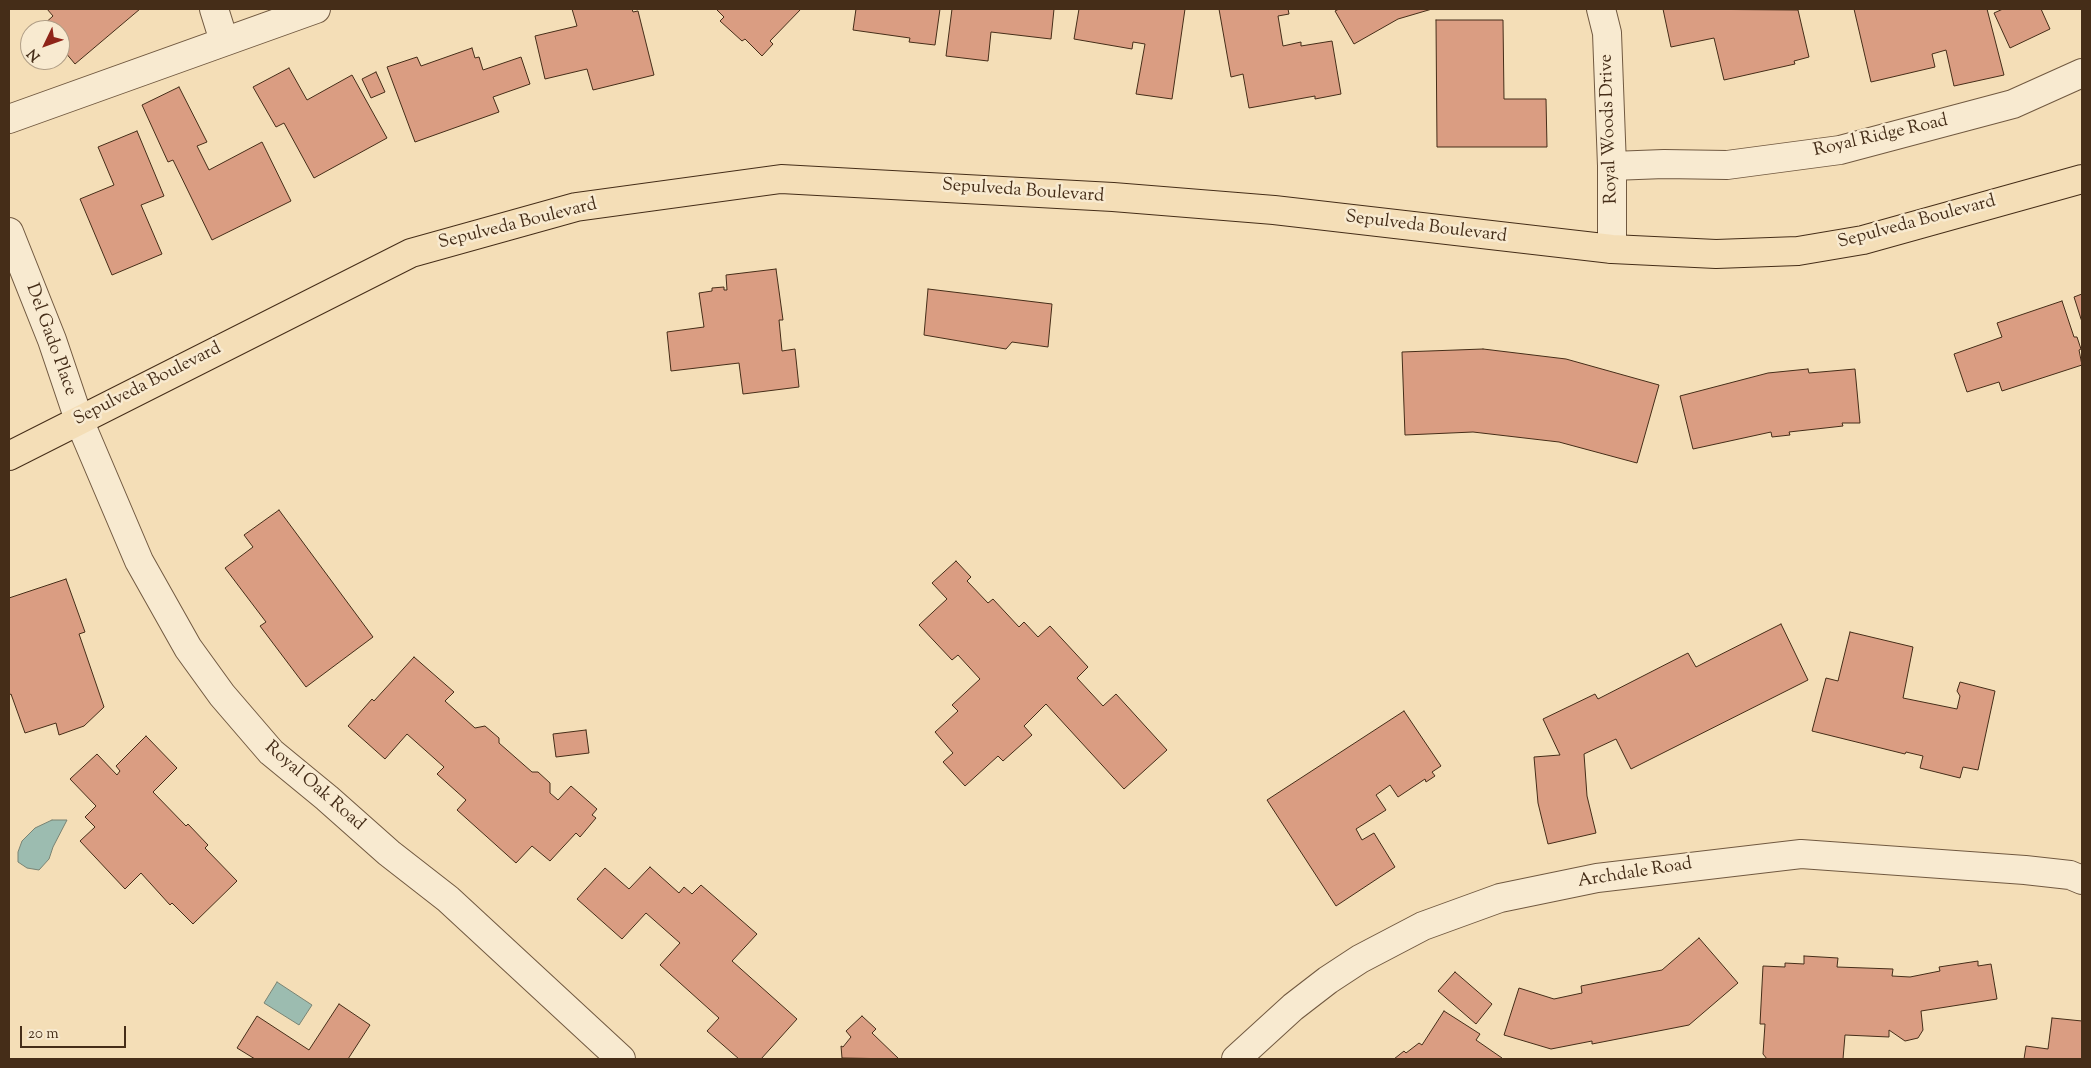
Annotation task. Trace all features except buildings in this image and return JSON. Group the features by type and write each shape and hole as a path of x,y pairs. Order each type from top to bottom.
{"main road":[{"name":"Sepulveda Boulevard","path":"9,456 412,253 576,207 781,179 1094,196 1274,210 1612,249 1716,254 1798,251 1863,240 2082,179"}],"street":[{"path":"214,9 224,41"},
{"path":"9,119 316,9"},
{"name":"Royal Woods Drive","path":"1601,9 1606,33 1612,166 1612,249"},
{"name":"Royal Ridge Road","path":"1612,166 1664,164 1727,165 1840,150 2013,104 2082,73"},
{"name":"Del Gado Place","path":"9,232 52,340 79,420"},
{"name":"Royal Oak Road","path":"79,420 139,561 188,648 222,695 270,752 327,798 389,853 448,899 621,1059"},
{"name":"Archdale Road","path":"1236,1059 1293,1007 1328,980 1360,959 1423,926 1500,898 1597,878 1801,854 2025,870 2070,875 2082,880"}],"shaded area":[{"path":"52,820 67,820 49,859 39,870 27,868 18,862 18,852 22,841 35,828"},
{"path":"277,982 312,1005 299,1025 264,1003"}]}
